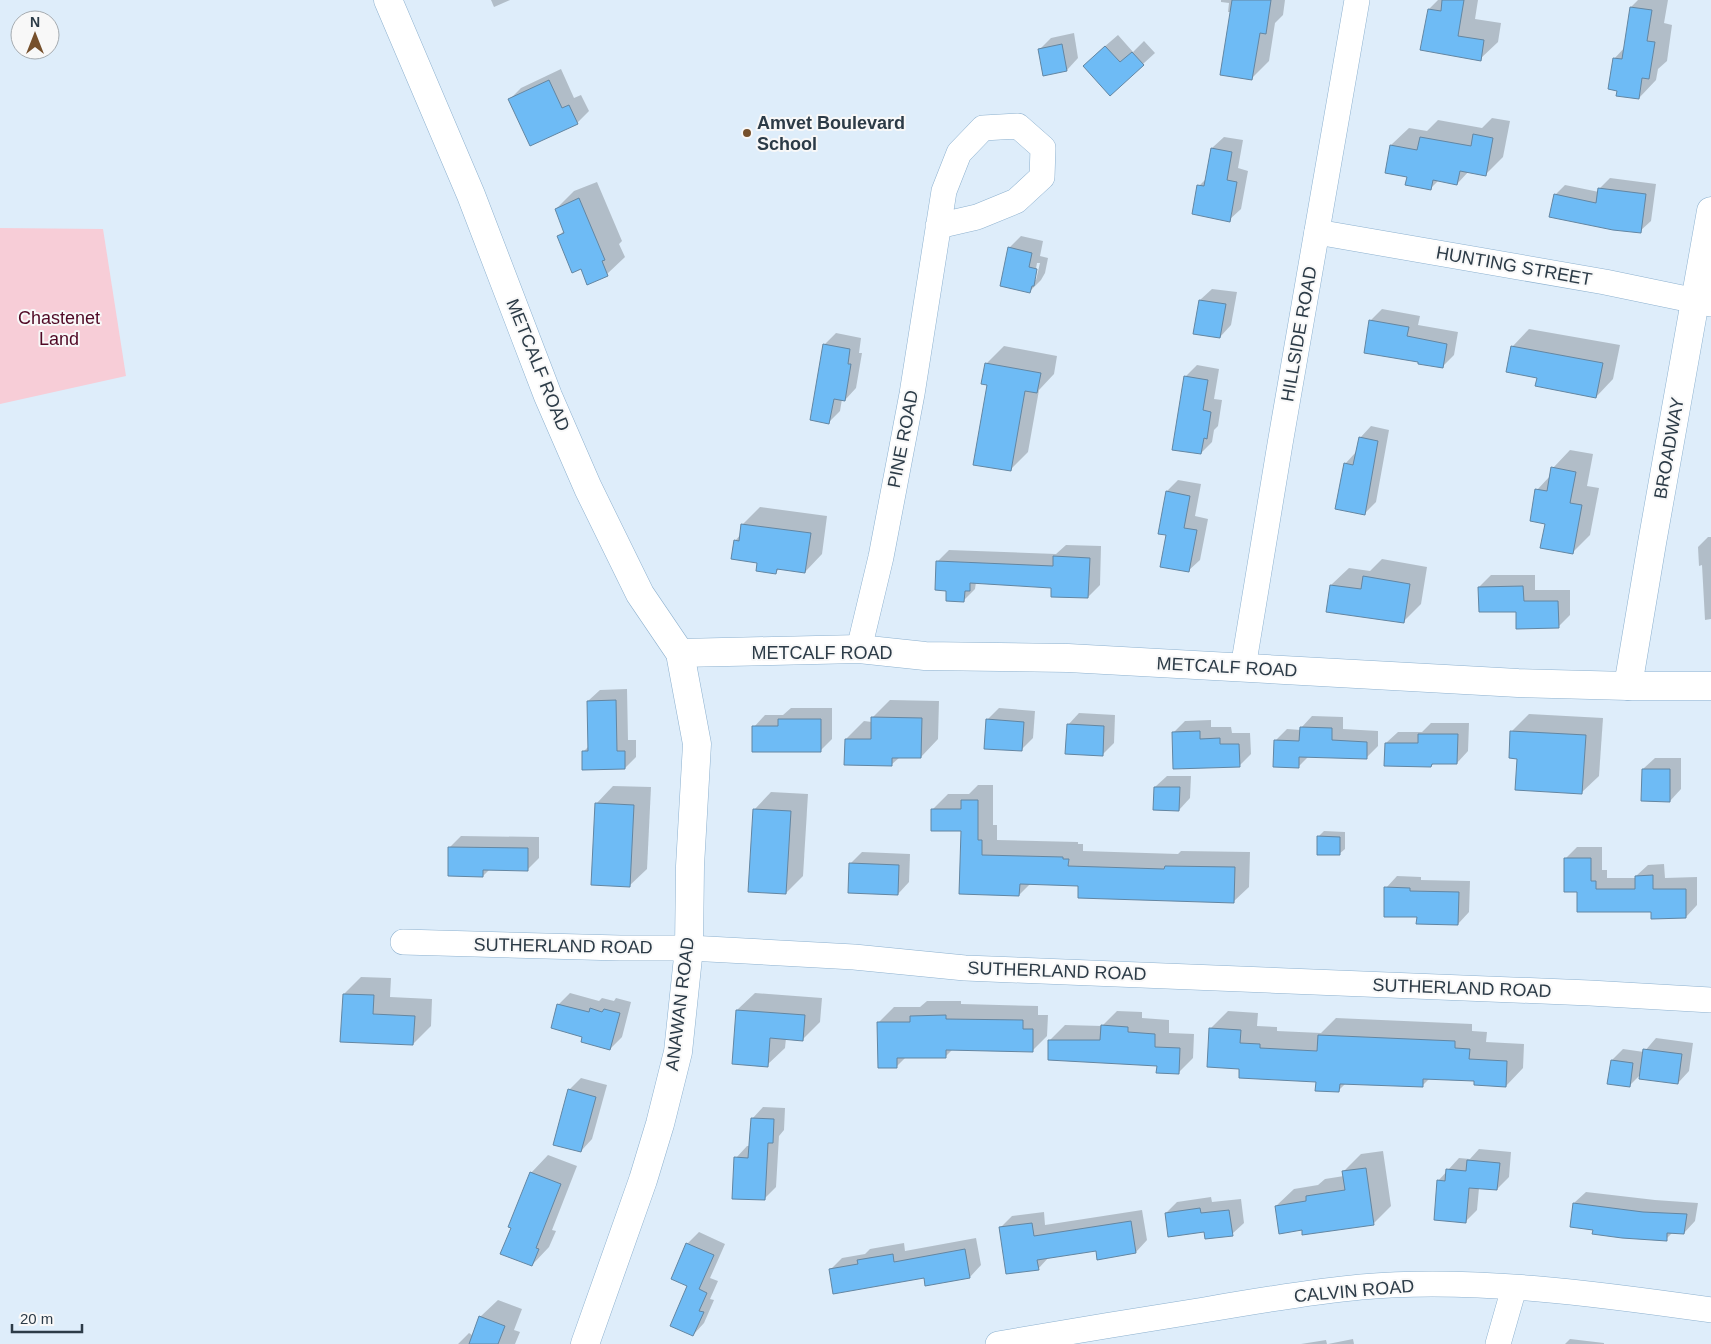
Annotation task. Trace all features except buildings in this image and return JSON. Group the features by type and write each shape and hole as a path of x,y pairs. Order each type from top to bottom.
{"street":[{"name":"METCALF ROAD","path":"388,0 471,195 548,396 588,488 640,594 680,653 859,649 926,656 1068,658 1518,683 1711,686"},
{"name":"HILLSIDE ROAD","path":"1243,668 1357,0"},
{"name":"PINE ROAD","path":"859,649 880,557 912,394 938,226 944,191 959,153 983,128 1018,126 1043,148 1042,177 1016,201 977,216 938,226"},
{"name":"BROADWAY","path":"1628,686 1703,302 1711,211"},
{"name":"HUNTING STREET","path":"1317,232 1605,282 1703,302"},
{"name":"ANAWAN ROAD","path":"585,1344 643,1180 662,1117 678,1052 689,948 690,866 697,744 680,653"},
{"name":"SUTHERLAND ROAD","path":"403,942 689,948 854,957 965,968 1590,993 1711,1000"},
{"name":"CALVIN ROAD","path":"998,1344 1250,1302 1361,1287 1446,1284 1514,1288 1629,1298 1711,1310"},
{"path":"1498,1344 1514,1288"}],"green space":[{"name":"Chastenet Land","path":"0,228 103,229 126,376 0,404"}],"place":[{"name":"Amvet Boulevard School","path":"747,133"}]}
